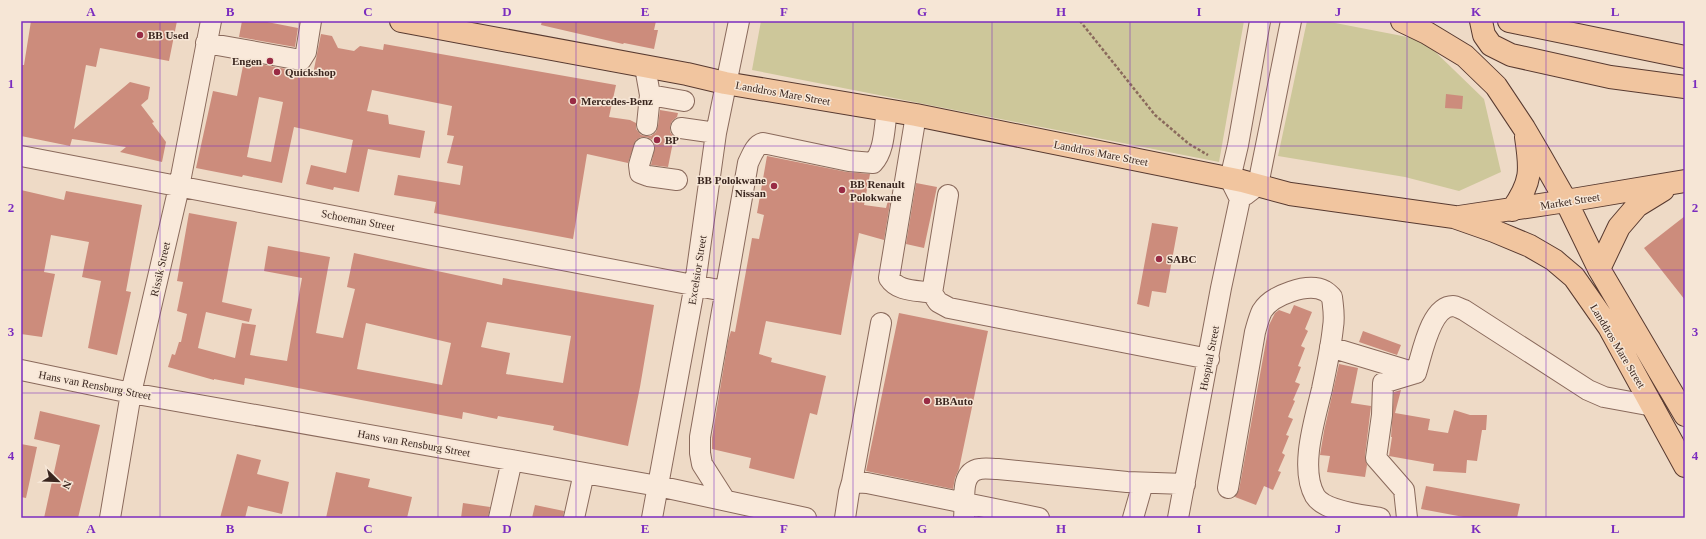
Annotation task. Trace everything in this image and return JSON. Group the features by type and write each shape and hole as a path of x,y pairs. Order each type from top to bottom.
{"main road":[{"name":"Landdros Mare Street","path":"401,21 687,74 725,83 916,115 1230,179 1290,194 1454,217 1530,246 1554,260 1574,277 1609,327 1685,466"},
{"name":"Landdros Mare Street","path":"1402,21 1465,56 1496,86 1524,128 1566,201 1599,269 1685,415"},
{"path":"1481,21 1484,35 1491,44 1511,55 1610,77 1685,87"},
{"path":"1509,21 1685,57"},
{"path":"1512,210 1524,193 1529,178 1529,158 1524,128"},
{"path":"1599,269 1619,227 1637,206 1680,182"},
{"name":"Market Street","path":"1454,217 1512,210 1680,182"}],"street":[{"name":"Rissik Street","path":"110,518 131,393 179,187 211,21"},
{"path":"206,43 301,60 306,52 311,21"},
{"name":"Excelsior Street","path":"652,518 695,284 716,133 725,83 739,21"},
{"path":"1260,21 1238,145 1230,179 1240,199 1258,186 1291,21"},
{"path":"645,67 650,95 648,125"},
{"path":"650,95 684,101"},
{"path":"725,500 702,464 700,437 724,290 748,163 759,144 764,143 860,163 873,163 878,157 880,150 887,111"},
{"path":"916,115 889,278 893,284 901,288 932,293"},
{"path":"681,128 716,133"},
{"path":"644,148 640,165 640,173 648,176 677,180"},
{"name":"Schoeman Street","path":"21,156 724,290"},
{"path":"948,195 932,293 938,302 949,308 1209,359"},
{"name":"Hospital Street","path":"1178,518 1240,199"},
{"path":"1228,488 1255,332 1263,310 1270,302 1280,296 1295,291 1312,288 1325,290 1332,296 1335,315 1322,391 1310,435 1309,480 1315,496 1329,506 1345,512 1380,518"},
{"path":"1416,373 1433,320 1441,309 1453,306 1464,310 1588,390 1604,397 1652,406"},
{"path":"845,518 880,323"},
{"path":"1330,347 1416,373"},
{"name":"Hans van Rensburg Street","path":"21,370 131,393 658,486 806,518"},
{"path":"1407,518 1404,490 1376,458 1382,415 1383,383 1416,373"},
{"path":"499,518 512,460"},
{"path":"964,511 965,482 970,474 978,469 1185,484"},
{"path":"574,518 584,473"},
{"path":"852,482 867,483 964,511 1039,518"},
{"path":"1133,518 1144,482"}],"path":[{"path":"1080,21 1155,115 1189,144 1213,158"}],"shaded area":[{"path":"761,21 1244,21 1219,162 752,70"},
{"path":"1307,21 1325,21 1423,40 1484,99 1501,172 1459,191 1405,177 1278,156"}],"building":[{"path":"31,21 177,21 169,61 100,48 96,67 86,65 74,129 130,82 150,87 148,99 141,105 154,122 152,123 166,142 162,162 120,152 126,147 72,139 70,146 21,136 21,65 24,65"},
{"path":"242,21 262,21 298,28 295,47 239,37"},
{"path":"542,21 656,21 654,30 658,30 654,49 623,44 541,25"},
{"path":"321,34 332,36 338,48 354,51 360,46 383,50 384,44 616,85 609,117 630,120 636,123 636,129 641,135 651,136 656,132 660,110 678,113 677,117 672,121 670,126 670,132 674,137 668,167 651,165 655,146 653,140 647,137 641,137 636,140 628,163 587,154 573,239 434,213 436,202 394,195 398,175 460,185 463,166 447,163 454,136 447,135 452,106 372,90 367,111 388,115 389,124 425,131 420,158 368,149 359,192 334,187 333,190 306,184 311,165 346,173 353,140 294,127 282,183 196,168 213,91 237,96 244,61 313,74","holes":["259,97 283,102 271,162 247,157"]},
{"path":"1446,94 1463,96 1462,109 1445,108"},
{"path":"767,156 847,172 870,174 864,205 886,208 889,197 891,197 884,240 859,233 841,335 766,321 759,354 772,358 771,362 826,376 817,415 810,413 794,479 749,468 751,458 712,449 712,438 728,341 731,331 735,332 752,238 759,239 764,215 757,213"},
{"path":"916,183 937,187 924,248 906,244"},
{"path":"21,190 64,200 66,191 142,205 126,291 131,292 117,355 88,348 101,281 82,277 89,242 51,235 44,272 55,274 42,337 21,334"},
{"path":"189,213 237,222 222,302 252,309 249,322 206,312 198,348 235,358 242,323 256,325 250,355 287,361 302,278 264,271 268,246 330,257 316,333 343,338 355,289 347,287 354,253 502,285 503,278 654,305 628,446 553,430 554,426 498,416 497,419 463,412 462,419 245,378 244,385 214,380 168,367 172,354 175,355 179,342 181,342 187,314 177,311 183,282 177,281","holes":["487,322 571,336 563,383 506,374 510,353 481,347","366,323 451,343 442,385 357,369"]},
{"path":"1685,216 1685,300 1644,248"},
{"name":"SABC","path":"1152,223 1178,227 1166,293 1152,291 1149,307 1137,304"},
{"path":"1294,305 1312,312 1305,329 1308,331 1301,346 1305,348 1298,366 1301,367 1295,382 1300,384 1288,417 1293,419 1286,435 1289,436 1282,453 1285,455 1278,471 1281,472 1273,490 1264,486 1256,505 1235,497 1239,490 1269,325 1275,313 1279,310 1290,314"},
{"name":"BBAuto","path":"899,313 988,331 959,469 955,478 953,489 866,471"},
{"path":"1363,331 1401,345 1397,355 1359,342"},
{"path":"1339,364 1358,368 1351,403 1371,406 1365,456 1367,465 1365,477 1327,472 1330,456 1320,455"},
{"path":"1401,390 1395,413 1430,419 1428,430 1448,433 1454,410 1470,415 1487,415 1486,430 1482,430 1477,461 1467,460 1466,473 1433,471 1434,464 1389,456 1392,437 1394,392"},
{"path":"40,411 100,425 78,518 44,518 60,445 34,439"},
{"path":"21,444 37,447 26,498 21,497"},
{"path":"237,454 261,460 257,474 289,482 282,514 248,506 245,518 220,518"},
{"path":"336,472 370,479 368,487 412,497 407,518 326,518"},
{"path":"1426,486 1520,504 1517,518 1469,518 1421,509"},
{"path":"463,503 490,507 488,518 461,518"},
{"path":"535,505 564,511 563,518 532,518"}],"place":[{"name":"BB Used","path":"140,35"},
{"name":"Engen","path":"270,61"},
{"name":"Quickshop","path":"277,72"},
{"name":"Mercedes-Benz","path":"573,101"},
{"name":"BP","path":"657,140"},
{"name":"BB Polokwane Nissan","path":"774,186"},
{"name":"BB Renault Polokwane","path":"842,190"},
{"name":"SABC","path":"1159,259"},
{"name":"BBAuto","path":"927,401"}]}
